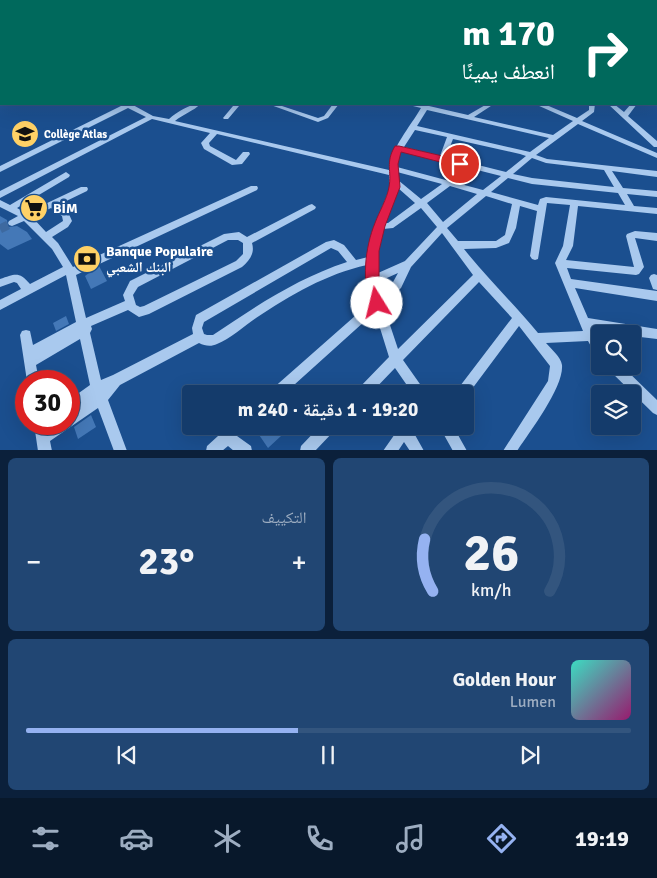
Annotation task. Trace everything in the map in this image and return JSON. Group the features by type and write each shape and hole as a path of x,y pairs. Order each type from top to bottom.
{"street":[{"path":"0,169 126,105"},
{"path":"130,105 151,117 394,174 449,183 542,209"},
{"path":"171,121 179,114 196,105"},
{"path":"226,118 235,108 235,105"},
{"path":"274,105 320,120 326,117 334,105"},
{"path":"287,110 293,105"},
{"path":"414,385 396,360 377,303 373,280 372,260 379,226 394,174 395,156 399,148 426,105 554,137"},
{"path":"469,117 489,105"},
{"path":"541,105 657,156"},
{"path":"285,385 397,285 408,264 442,227 554,137 592,111 592,105"},
{"path":"612,105 657,145"},
{"path":"625,116 633,105"},
{"path":"0,195 151,117"},
{"path":"412,127 546,160 657,174"},
{"path":"216,131 205,143 207,147 235,163 239,162 246,154"},
{"path":"442,159 452,136"},
{"path":"399,148 532,181 657,194"},
{"path":"607,169 632,210"},
{"path":"394,174 442,227 479,275 519,318 556,364 555,378 509,450"},
{"path":"11,208 66,175"},
{"path":"379,226 390,226 449,183"},
{"path":"0,305 28,290 254,188"},
{"path":"12,223 84,189"},
{"path":"535,256 543,201 657,211"},
{"path":"455,245 495,244 507,239 516,202"},
{"path":"0,203 25,216 46,236 70,271 82,329 99,393 121,450"},
{"path":"535,338 591,336 584,324 560,263 568,246 574,203"},
{"path":"46,236 65,225 68,221 65,214 51,204"},
{"path":"247,241 312,207"},
{"path":"560,263 636,271 639,267 630,236 635,234 657,237"},
{"path":"239,236 247,241 249,253 238,264 145,311 135,310 129,304 128,295 134,284 227,237 239,236"},
{"path":"199,338 197,328 200,319 329,245 339,246 353,263"},
{"path":"199,338 206,341 215,340 292,292 353,263 372,260"},
{"path":"373,280 408,264"},
{"path":"374,385 479,275"},
{"path":"0,283 14,278 20,279 28,290"},
{"path":"568,283 657,296"},
{"path":"30,357 129,304"},
{"path":"468,385 519,318"},
{"path":"584,324 657,334"},
{"path":"26,335 32,370"},
{"path":"80,410 117,380 199,338"},
{"path":"622,375 657,409"},
{"path":"80,402 99,393"},
{"path":"306,450 320,435"},
{"path":"389,450 399,435"},
{"path":"407,435 418,450"},
{"path":"451,435 461,450"},
{"path":"212,450 227,437 246,450"}],"building":[{"path":"0,216 7,220 8,227 17,226 27,232 32,239 8,250 0,244"},
{"path":"90,245 95,255 84,260 81,249"},
{"path":"99,266 107,281 91,289 85,276 89,271"},
{"path":"66,316 69,324 56,331 53,323"},
{"path":"91,415 96,427 78,439 77,435 80,435 80,423"},
{"path":"259,435 280,435 281,436 268,448"}],"tunnel":[{"path":"0,229 12,223"}],"place":[{"name":"Collège Atlas","path":"25,134"},
{"name":"BİM","path":"34,208"},
{"name":"Banque Populaire البنك الشعبي","path":"87,259"}],"route":[{"path":"377,303 372,270 373,251 376,234 394,187 393,164 396,152 399,148 460,164"}]}
